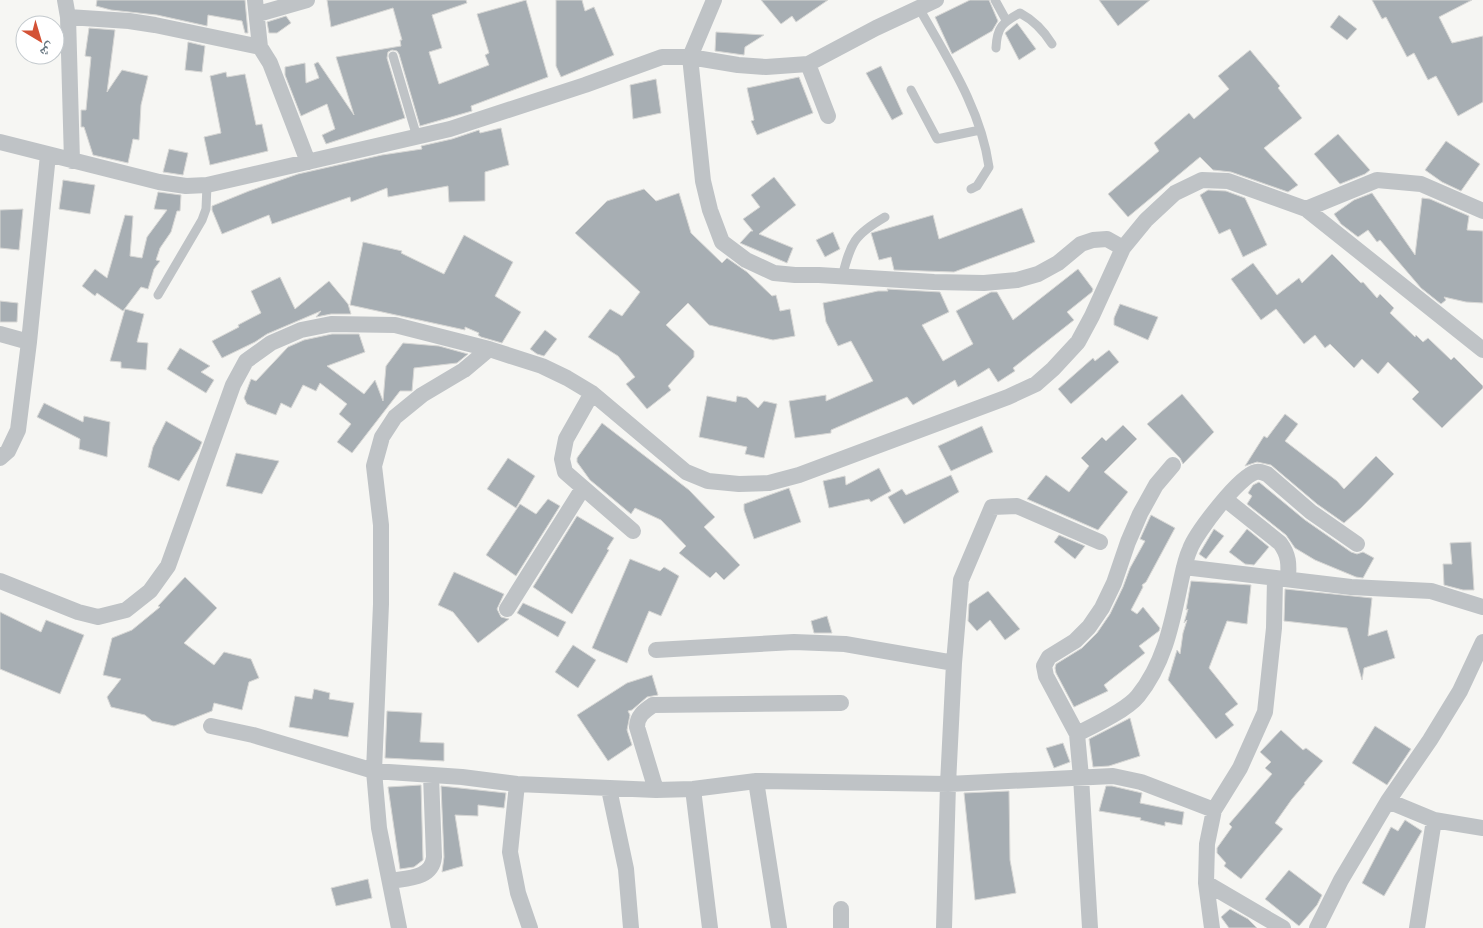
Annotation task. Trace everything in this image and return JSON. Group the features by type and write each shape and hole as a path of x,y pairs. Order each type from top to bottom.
{"street":[{"path":"65,0 68,17 72,161"},
{"path":"307,0 256,7 260,47 270,63 308,162"},
{"path":"714,0 690,57 703,182 710,210 722,242 746,260 774,273 984,283 1017,280 1038,274 1058,263 1081,244 1093,240 1107,239 1123,248"},
{"path":"0,142 173,185 207,185 450,129 585,85 662,57 690,57 738,65 766,67 808,64 936,0"},
{"path":"68,17 146,24 260,47"},
{"path":"808,64 828,116"},
{"path":"0,458 8,451 18,430 48,155"},
{"path":"0,581 21,591 78,612 98,617 126,610 150,591 168,566 233,385 246,361 271,343 301,330 331,324 395,325 489,349 542,366 592,393 686,472 708,481 739,484 769,483 799,475 1008,397 1036,384 1078,342 1123,248 1146,220 1175,193 1202,180 1228,181 1306,209 1483,350"},
{"path":"1306,209 1377,180 1421,184 1483,211"},
{"path":"0,334 29,342"},
{"path":"400,928 380,828 374,772 381,604 381,525 374,466 382,437 395,417 422,395 464,370 489,349"},
{"path":"592,393 566,439 562,459 565,472 634,531"},
{"path":"1090,928 1077,734 1046,676 1044,666 1048,657 1075,641 1089,627 1102,608 1114,583 1140,514 1156,484 1173,464"},
{"path":"1077,734 1108,718 1137,698 1158,665 1169,635 1184,567 1198,533 1225,499 1251,474 1262,472 1272,477 1311,512 1357,544"},
{"path":"507,609 583,488"},
{"path":"1212,928 1206,883 1207,844 1214,810 1240,768 1264,712 1282,578 1289,561 1280,543 1225,499"},
{"path":"944,928 954,663 962,580 992,507 1018,506 1100,542"},
{"path":"1184,567 1352,587 1431,591 1483,607"},
{"path":"656,650 794,642 845,644 954,663"},
{"path":"1317,928 1341,880 1388,802 1460,691 1483,642"},
{"path":"656,790 636,720 653,705 841,704"},
{"path":"210,726 253,734 374,772 431,775 517,784 656,790 693,789 756,781 948,784 1113,776 1141,782 1214,810"},
{"path":"390,881 424,874 432,865 434,857 431,775"},
{"path":"756,781 779,928"},
{"path":"517,784 510,852 518,893 530,928"},
{"path":"609,789 626,869 631,928"},
{"path":"693,789 710,928"},
{"path":"1388,802 1434,820 1483,828"},
{"path":"1417,928 1434,820"},
{"path":"1206,883 1283,928"},
{"path":"841,909 842,928"}],"lane":[{"path":"995,0 1006,20"},
{"path":"919,8 964,89 980,130 990,167 977,186 971,189"},
{"path":"996,48 998,29 1006,20 1020,13 1046,34 1052,44"},
{"path":"393,56 416,137"},
{"path":"911,90 937,139 980,130"},
{"path":"158,295 202,220 206,209 207,185"},
{"path":"842,277 850,248 856,238 865,229 885,217"}],"building":[{"path":"97,0 245,0 248,33 245,33 242,21 208,15 207,26 157,15 111,10 96,6"},
{"path":"327,0 466,0 467,3 432,15 442,48 429,52 439,84 489,65 485,55 489,53 477,14 526,0 548,77 471,106 472,111 420,126 399,54 397,51 392,50 388,52 387,58 405,118 326,144 322,135 335,129 327,104 301,116 285,75 285,67 305,63 306,83 319,78 314,64 318,62 354,115 336,57 401,46 400,40 402,40 393,8 331,27"},
{"path":"556,0 582,0 585,11 594,7 614,55 561,77 556,66"},
{"path":"761,0 828,0 796,22 792,16 781,24"},
{"path":"970,0 989,0 998,21 992,31 952,54 935,17"},
{"path":"1099,0 1150,0 1118,26"},
{"path":"1372,0 1472,0 1439,17 1452,43 1483,36 1483,102 1458,116 1436,76 1428,80 1414,53 1407,57 1386,17 1382,19"},
{"path":"1339,15 1357,29 1347,40 1330,27"},
{"path":"286,16 291,23 277,33 269,33 267,22"},
{"path":"1017,23 1036,49 1019,60 1005,33"},
{"path":"89,28 115,30 107,92 122,70 148,76 141,105 139,140 133,139 128,163 93,155 84,127 81,127 81,110 86,110 91,57 85,56"},
{"path":"716,32 764,35 745,47 744,55 715,51"},
{"path":"188,42 205,46 202,72 185,70"},
{"path":"1250,50 1280,86 1278,88 1302,118 1264,148 1298,185 1288,192 1231,172 1213,170 1200,157 1128,217 1108,194 1159,151 1154,143 1189,113 1194,119 1229,89 1218,76"},
{"path":"881,66 903,114 892,120 866,73"},
{"path":"226,72 227,77 245,74 256,125 262,124 268,151 210,165 204,137 221,133 210,76"},
{"path":"799,77 813,113 757,135 751,121 754,120 747,88"},
{"path":"656,79 661,113 633,119 630,85"},
{"path":"501,128 509,165 485,172 485,201 449,202 448,186 388,197 387,188 351,202 350,197 272,224 269,215 222,234 212,210 212,206 298,174 382,155 422,149 421,146 479,130 480,133"},
{"path":"1338,134 1370,170 1365,174 1340,184 1314,154"},
{"path":"1446,141 1480,164 1461,191 1442,182 1425,170"},
{"path":"169,149 188,153 183,175 163,172"},
{"path":"774,177 796,205 759,234 793,248 787,263 740,243 753,231 743,219 760,207 751,195"},
{"path":"63,180 95,185 90,214 59,209"},
{"path":"644,189 656,201 679,193 691,233 722,263 727,258 747,272 772,296 776,295 780,311 790,309 795,336 773,340 709,325 688,303 666,325 694,351 694,357 668,386 671,390 647,409 626,384 635,377 618,356 588,337 610,309 622,316 640,292 575,233 607,201"},
{"path":"1208,190 1226,191 1245,198 1267,245 1243,257 1230,229 1219,234 1200,195"},
{"path":"158,192 181,195 180,211 177,211 171,232 160,248 156,260 160,261 154,269 148,289 141,287 123,311 97,293 95,296 82,286 95,269 107,278 125,215 133,216 130,256 142,258 147,237 167,210 154,209"},
{"path":"1372,193 1415,255 1422,198 1430,199 1469,216 1467,230 1483,231 1483,303 1466,302 1444,297 1446,300 1441,304 1421,288 1380,240 1377,242 1368,230 1358,237 1341,224 1334,214 1354,200"},
{"path":"1022,208 1035,242 954,272 894,270 891,257 879,260 871,233 933,215 939,239"},
{"path":"23,209 19,250 0,248 0,210"},
{"path":"833,232 840,249 825,257 816,240"},
{"path":"464,235 513,262 495,296 521,312 502,343 481,337 478,335 479,333 465,327 465,330 350,305 363,242 402,251 401,253 444,274"},
{"path":"1332,254 1361,283 1363,282 1377,298 1380,294 1394,308 1390,313 1415,337 1416,335 1423,342 1428,338 1451,360 1454,357 1483,386 1442,428 1412,399 1419,392 1388,362 1378,374 1362,359 1354,368 1330,344 1325,348 1315,335 1304,344 1276,309 1261,320 1231,279 1253,263 1277,295 1299,278 1302,283"},
{"path":"1078,269 1093,289 1092,292 1067,312 1074,320 1013,368 1015,371 998,382 989,368 958,387 955,380 913,405 907,397 831,430 831,433 795,438 789,401 826,395 826,401 873,381 851,341 838,346 826,322 823,303 878,291 888,291 887,289 940,292 949,312 922,325 943,361 973,344 956,311 991,292 997,292 1013,320"},
{"path":"280,277 295,309 329,281 348,304 351,314 331,314 316,317 321,311 267,334 222,358 212,341 261,313 251,291"},
{"path":"0,301 18,303 17,322 0,322"},
{"path":"1120,304 1158,317 1148,340 1114,325 1114,318"},
{"path":"125,309 144,314 137,342 148,343 146,370 121,368 121,362 110,361"},
{"path":"545,330 557,339 544,356 530,349"},
{"path":"332,334 359,334 365,352 327,366 364,394 375,380 383,401 386,366 403,343 439,346 468,354 457,363 414,368 412,391 400,391 352,453 337,442 351,424 339,414 347,404 320,383 316,391 303,385 291,408 281,403 276,415 247,404 244,398 251,379 256,381 288,347 304,340"},
{"path":"180,348 210,366 201,372 214,380 206,393 167,369"},
{"path":"1109,350 1119,362 1071,404 1058,389 1093,358 1095,361"},
{"path":"1182,394 1214,432 1183,464 1180,458 1147,424"},
{"path":"707,396 736,402 737,396 747,398 758,408 764,401 777,404 764,458 745,454 747,447 699,437"},
{"path":"44,403 83,422 84,416 110,422 107,457 79,449 80,439 37,417"},
{"path":"1285,414 1298,424 1285,441 1337,481 1344,489 1376,456 1394,474 1344,523 1317,504 1271,465 1257,462 1245,466 1264,436 1267,438"},
{"path":"166,421 202,442 179,481 148,467 153,447"},
{"path":"602,423 689,490 715,517 704,527 740,565 724,580 716,572 710,578 679,553 686,546 661,520 635,508 631,514 590,480 577,462 577,458"},
{"path":"1123,425 1137,439 1104,472 1128,492 1098,530 1027,499 1046,475 1069,492 1089,466 1081,458 1102,437 1106,441"},
{"path":"982,426 993,452 951,471 938,446"},
{"path":"236,453 279,461 262,494 226,486"},
{"path":"508,458 535,476 516,508 487,489"},
{"path":"879,468 891,491 871,502 869,499 829,508 823,481 845,476 846,485"},
{"path":"951,475 959,492 904,524 888,497 902,489 906,495"},
{"path":"1259,482 1305,520 1351,552 1357,554 1363,552 1374,558 1363,578 1356,577 1315,560 1295,548 1286,535 1247,504 1252,496 1248,493 1253,485"},
{"path":"789,488 801,522 754,539 744,510 744,504"},
{"path":"548,499 560,506 516,576 486,555 520,504 536,514"},
{"path":"1151,515 1175,528 1146,582 1142,585 1143,587 1131,610 1137,614 1143,607 1160,628 1159,631 1139,646 1145,653 1104,685 1108,691 1074,707 1056,673 1056,664 1082,648 1097,633 1110,614 1130,568 1145,541 1140,539"},
{"path":"577,516 614,538 572,614 533,587"},
{"path":"1214,529 1224,536 1206,559 1199,554"},
{"path":"1247,529 1269,547 1254,565 1245,564 1229,552"},
{"path":"1059,535 1085,546 1075,559 1054,542"},
{"path":"1471,542 1474,590 1463,590 1444,585 1443,564 1452,564 1450,543"},
{"path":"630,559 660,571 664,567 679,576 661,616 649,611 627,663 592,648"},
{"path":"454,572 504,594 497,609 501,617 509,619 478,643 453,612 438,605"},
{"path":"185,577 217,608 184,643 214,665 224,652 251,659 259,678 249,682 242,710 214,703 212,711 174,726 152,721 145,715 111,707 107,697 121,679 103,675 112,638 132,630 160,607 158,606"},
{"path":"1191,581 1251,585 1247,624 1227,621 1209,668 1238,704 1225,714 1234,725 1216,739 1168,680 1177,650 1180,654 1187,620 1184,623 1188,609 1186,610"},
{"path":"1285,589 1372,598 1368,636 1387,630 1395,658 1364,668 1362,680 1347,628 1284,621"},
{"path":"988,591 1020,629 1005,640 990,620 977,631 968,621 969,604"},
{"path":"523,603 566,622 558,637 517,613"},
{"path":"0,612 41,632 46,620 84,635 60,694 0,669"},
{"path":"827,616 832,633 814,633 811,621"},
{"path":"573,645 596,660 578,688 555,672"},
{"path":"652,675 658,695 647,697 632,710 628,711 630,715 627,730 632,745 608,761 577,715 627,683"},
{"path":"314,689 330,693 329,699 354,703 348,737 289,727 295,696 312,699"},
{"path":"387,711 422,713 420,742 444,743 444,761 385,758"},
{"path":"1130,718 1140,756 1109,766 1093,767 1089,739"},
{"path":"1375,726 1411,749 1387,785 1352,763"},
{"path":"1281,730 1303,750 1306,748 1323,761 1304,783 1275,823 1283,829 1241,879 1224,866 1226,863 1217,853 1217,848 1232,827 1229,824 1272,774 1265,768 1271,762 1260,752"},
{"path":"1063,743 1070,762 1054,768 1046,748"},
{"path":"421,785 423,860 414,867 400,869 388,787"},
{"path":"441,786 506,793 504,808 478,805 478,816 455,815 463,866 442,872 444,857"},
{"path":"1106,786 1142,793 1140,803 1184,812 1182,825 1165,822 1165,826 1140,820 1141,818 1099,811"},
{"path":"1009,791 1010,860 1016,893 975,900 964,793"},
{"path":"1405,820 1422,831 1384,896 1362,883 1391,827 1398,831"},
{"path":"1289,870 1322,895 1317,905 1299,926 1265,899"},
{"path":"368,879 372,898 336,906 331,888"},
{"path":"1230,909 1248,919 1257,928 1229,928 1221,917"}]}
